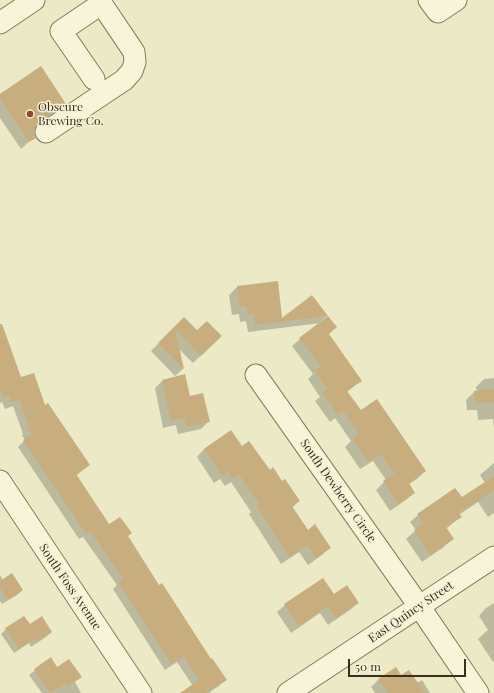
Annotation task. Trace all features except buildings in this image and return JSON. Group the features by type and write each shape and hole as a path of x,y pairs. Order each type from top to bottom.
{"street":[{"path":"0,22 34,0"},
{"path":"430,0 438,12 456,0"},
{"path":"46,132 124,80 132,71 135,62 134,52 100,2 61,31 94,79"},
{"name":"South Dewberry Circle","path":"256,375 419,606 478,693"},
{"name":"South Foss Avenue","path":"0,481 141,693"},
{"name":"East Quincy Street","path":"288,693 494,556"}],"place":[{"name":"Obscure Brewing Co.","path":"30,114"}]}
